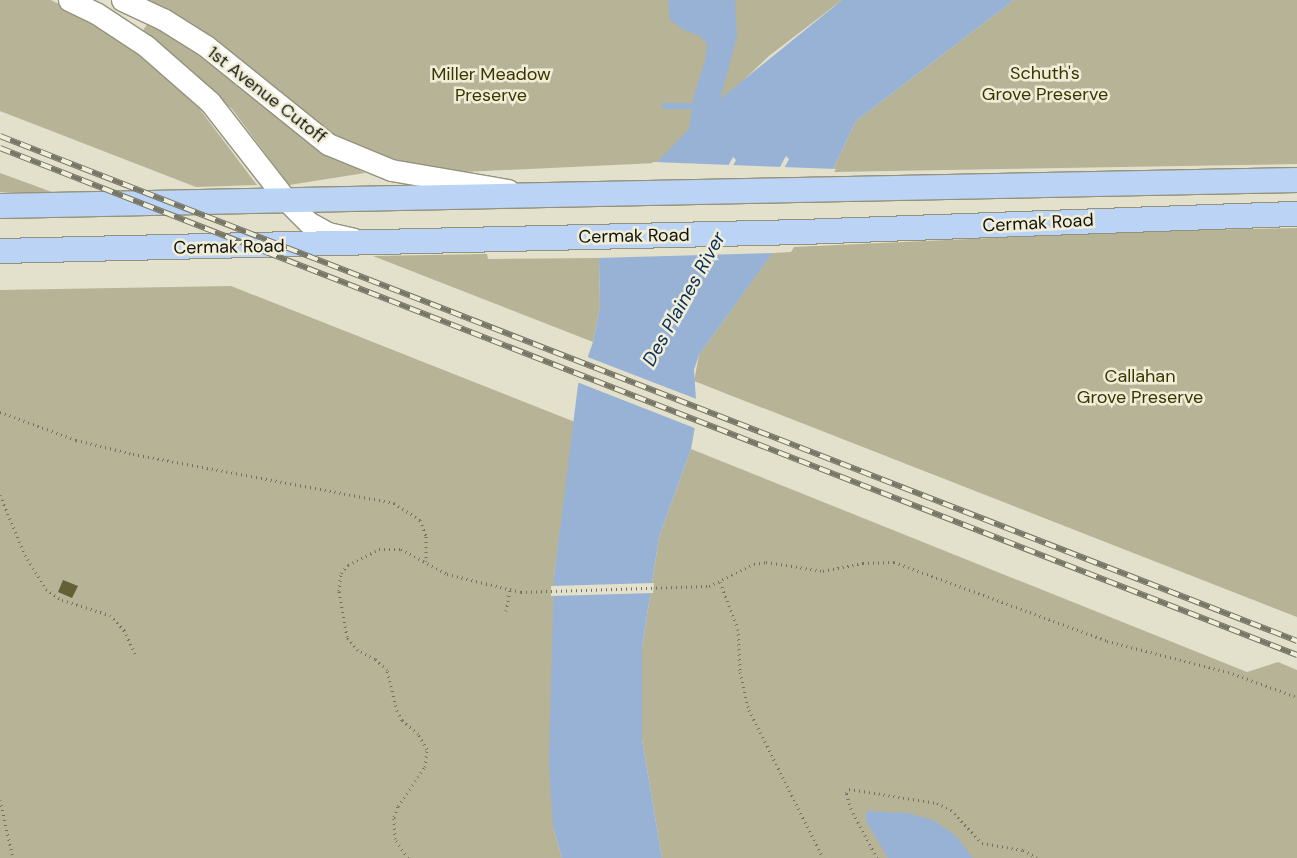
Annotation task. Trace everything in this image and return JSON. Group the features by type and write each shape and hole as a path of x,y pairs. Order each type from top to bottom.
{"main road":[{"path":"69,0 118,26 176,71 210,102 287,201 308,222 321,229 369,243"},
{"name":"1st Avenue Cutoff","path":"122,0 163,19 206,46 245,75 302,126 328,144 357,158 391,170 536,194"},
{"name":"Cermak Road","path":"0,206 1297,180"},
{"name":"Cermak Road","path":"0,251 802,232 1297,214"}],"path":[{"path":"0,412 76,440 133,454 394,503 420,520 426,536 426,561"},
{"path":"0,495 25,555 42,584 62,600 110,615 124,630 135,654"},
{"path":"408,858 395,839 394,817 425,767 427,749 418,734 397,711 387,670 375,658 358,650 347,637 339,581 341,573 357,558 379,549 402,549 446,574 521,592 694,587 720,582 754,564 766,562 823,571 880,561 894,562 1107,641 1228,672 1297,696"},
{"path":"720,582 738,629 740,672 749,710 823,858"},
{"path":"506,611 510,590"},
{"path":"877,858 851,809 846,793 849,789 936,803 951,810 982,843 1017,848 1038,858"},
{"path":"0,800 13,858"}],"green space":[{"path":"0,0 51,0 116,33 183,87 257,185 196,187 0,111"},
{"name":"Miller Meadow Preserve","path":"140,0 842,0 769,56 656,163 464,172 391,161 340,141"},
{"name":"Schuth's Grove Preserve","path":"1014,0 1297,0 1297,164 834,172 836,169 833,169 856,121"},
{"path":"149,21 174,35 311,144 365,173 289,185 232,109 142,32"},
{"path":"0,173 52,192 0,192"},
{"name":"Callahan Grove Preserve","path":"1297,228 1297,617 694,381 699,355 772,253 791,252 794,247 1142,231"},
{"path":"487,254 488,259 599,258 600,307 593,342 373,256"},
{"path":"231,286 575,422 554,577 553,827 562,858 0,858 0,290"},
{"path":"691,449 1247,672 1278,662 1297,670 1297,858 662,858 642,739 642,648 659,537"}],"water":[{"name":"Des Plaines River","path":"668,0 735,0 737,37 720,99 842,0 1014,0 856,121 833,169 699,355 694,370 697,415 691,449 659,537 642,648 642,739 662,858 562,858 553,827 549,761 554,577 578,385 593,342 600,307 599,258 656,163 689,129 694,95 705,61 707,44 700,36 684,30 670,20","holes":["786,156 789,159 738,254 733,253","733,157 736,160 685,255 680,255"]},
{"path":"866,811 908,813 933,820 955,835 973,858 888,858 866,821"}],"pier":[{"path":"653,162 836,169 775,253 596,258"},
{"path":"585,356 699,400 697,429 577,382"},
{"path":"654,583 653,593 551,596 551,586"}],"building":[{"path":"63,580 78,586 72,598 58,592"}],"waterway":[{"path":"665,106 698,106"}],"railway":[{"path":"0,136 1297,641"},
{"path":"0,148 1297,655"}]}
